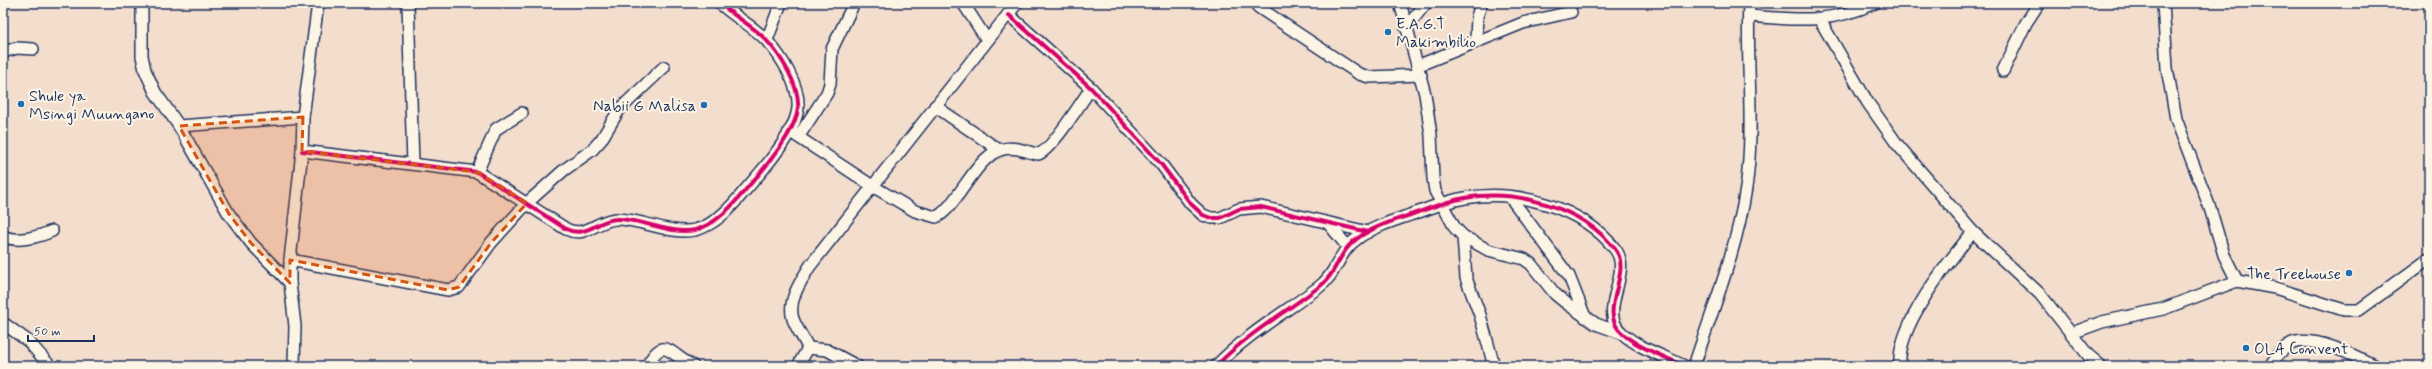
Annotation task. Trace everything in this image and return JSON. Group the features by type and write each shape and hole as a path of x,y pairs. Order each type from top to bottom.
{"street":[{"path":"142,3 141,38 145,70 155,92 179,126 230,214 251,243 288,281"},
{"path":"294,366 295,326 288,281 302,151 303,117 318,3"},
{"path":"408,3 413,164"},
{"path":"302,151 477,172 566,229 576,233 615,219 673,229 692,230 704,228 715,221 739,197 760,172 789,131 798,107 795,88 783,63 767,40 720,3"},
{"path":"767,40 781,3"},
{"path":"799,136 827,93 830,84 832,49 854,3"},
{"path":"963,3 987,40"},
{"path":"808,348 793,318 793,301 798,286 810,266 874,187 935,106 1017,3"},
{"path":"1400,3 1419,70 1431,135 1435,191 1455,228 1463,236 1488,250 1524,259 1531,264 1555,294 1596,324 1622,333 1684,366"},
{"path":"1406,28 1426,3"},
{"path":"1476,41 1477,16 1482,3"},
{"path":"1694,366 1730,257 1746,188 1751,122 1749,3"},
{"path":"1749,16 1820,20 1839,16 1875,3"},
{"path":"2003,71 2026,23 2039,3"},
{"path":"2163,3 2167,68 2176,119 2210,208 2224,255 2237,281"},
{"path":"1258,7 1359,74 1369,77 1419,70 1476,41 1523,23 1571,12"},
{"path":"1008,15 1058,56 1091,88 1161,164 1192,204 1203,215 1211,218 1220,218 1239,209 1261,207 1368,232"},
{"path":"1820,20 1868,103 1935,190 1973,232 2040,294 2088,355 2101,366"},
{"path":"3,52 17,48 32,49"},
{"path":"290,260 454,290 466,279 491,243 527,203 564,170 592,150 601,140 619,110 664,67"},
{"path":"789,131 799,136 874,187 915,211 936,217 942,215 947,209 974,169 999,150 1010,147 1037,154 1042,152 1053,142 1091,88"},
{"path":"935,106 999,150"},
{"path":"477,172 496,129 522,113"},
{"path":"179,126 303,117"},
{"path":"1216,366 1227,361 1263,326 1321,286 1331,275 1346,246 1368,232 1442,204 1486,196 1510,197 1548,204 1568,213 1601,235 1617,251 1620,266 1612,316 1615,326 1622,333"},
{"path":"1510,197 1569,276 1586,317"},
{"path":"1328,223 1346,246"},
{"path":"3,236 15,239 43,235 52,231"},
{"path":"1900,366 1899,354 1926,294 1973,232"},
{"path":"1463,236 1466,278 1480,315 1494,366"},
{"path":"2072,333 2102,322 2163,309 2237,281 2275,288 2344,310 2359,310 2429,259"},
{"path":"3,323 28,341 50,366"},
{"path":"2270,366 2286,346 2296,342 2314,342 2337,349 2375,366"},
{"path":"647,366 657,350 661,348 670,351 693,366"},
{"path":"798,366 808,348"},
{"path":"808,348 827,350 857,366"}],"highlighted area":[{"path":"303,117 302,151 477,172 527,203 491,243 459,287 448,290 290,260 290,283 251,243 229,214 179,126"}],"cycle path":[{"path":"302,151 477,172 566,229 573,231 580,232 604,222 617,219 636,221 666,229 685,231 704,227 728,210 766,165 787,136 796,117 798,108 798,99 793,81 778,55 762,36 720,3"},
{"path":"1009,15 1091,88 1161,164 1191,204 1203,215 1211,218 1220,218 1239,209 1261,207 1368,232"},
{"path":"1216,366 1240,344 1325,282 1346,249 1364,234 1383,225 1444,203 1458,199 1485,196 1506,196 1547,204 1567,212 1585,222 1601,234 1615,249 1620,259 1619,280 1613,303 1615,324 1622,333 1636,343 1684,366"}],"place":[{"name":"E.A.G.T Makimbilio","path":"1388,32"},
{"name":"Shule ya Msingi Muungano","path":"21,104"},
{"name":"Nabii G Malisa","path":"704,105"},
{"name":"The Treehouse","path":"2349,273"},
{"name":"OLA Convent","path":"2246,348"}]}
